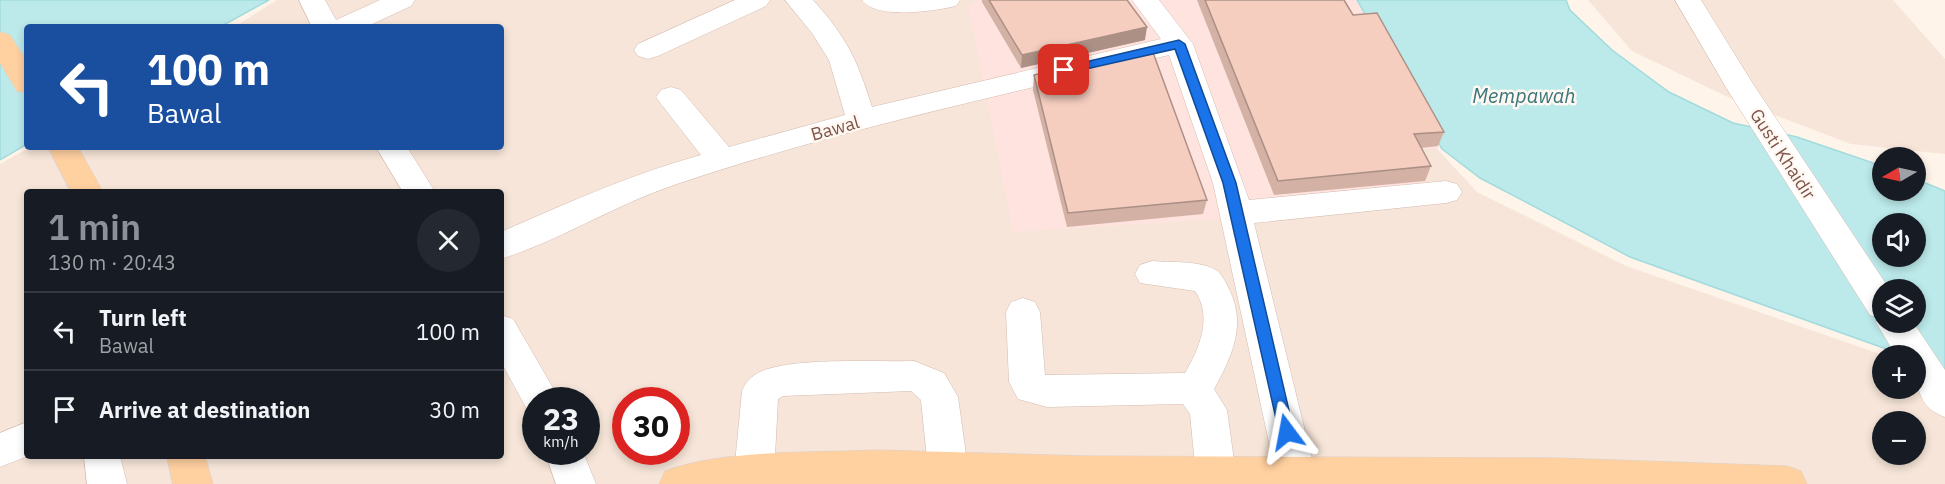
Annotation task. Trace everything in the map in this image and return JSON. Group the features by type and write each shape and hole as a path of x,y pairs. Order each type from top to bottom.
{"main road":[{"path":"0,41 24,79"},
{"path":"65,150 85,189"},
{"path":"187,459 193,484"},
{"path":"679,484 754,474 878,467 1160,479 1216,475 1298,480 1559,480 1787,484"}],"street":[{"path":"312,0 324,24"},
{"path":"350,24 402,0"},
{"path":"648,50 757,0"},
{"path":"798,0 823,28 843,60 861,120"},
{"path":"875,0 892,5 947,0"},
{"path":"1145,0 1179,44 1229,183 1298,480"},
{"name":"Gusti Khaidir","path":"1688,0 1741,89 1872,290"},
{"name":"Bawal","path":"504,245 615,195 666,176 861,120 1179,44"},
{"path":"671,97 722,160"},
{"path":"394,150 417,189"},
{"path":"1236,213 1446,192"},
{"path":"1152,274 1203,279 1217,299 1222,314 1221,335 1215,353 1194,390"},
{"path":"1023,312 1027,382 1035,390 1183,388 1194,390 1208,410 1216,475"},
{"path":"504,334 534,387"},
{"path":"754,474 760,391 774,382 812,378 914,376 931,384 939,397 948,469"},
{"path":"0,450 24,440"},
{"path":"569,465 576,484"}],"shaded area":[{"path":"277,0 1350,0 1428,139 1477,192 1626,266 1872,351 1872,399 1926,399 1926,370 1945,377 1945,484 0,484 0,164 26,150 504,150 504,24 239,24"},
{"path":"978,0 1356,0 1439,148 1410,150 1429,188 1207,220 1013,232 968,5"},
{"path":"1588,0 1893,0 1945,59 1945,154 1926,152 1926,147 1879,147 1851,144 1730,98 1632,51"}],"water":[{"path":"0,0 269,0 225,24 24,24 24,146 0,160"},
{"name":"Mempawah","path":"1357,0 1566,0 1570,10 1612,50 1669,92 1733,123 1797,137 1872,163 1872,201 1926,201 1926,183 1945,191 1945,370 1926,363 1926,345 1875,345 1630,257 1480,178 1442,149"}],"building":[{"path":"989,0 1127,0 1147,27 1022,55"},
{"path":"1205,0 1344,0 1353,15 1377,13 1444,132 1414,134 1431,166 1278,181"},
{"path":"1151,47 1207,200 1068,213 1034,75"}],"route":[{"path":"1064,70 1179,44 1229,183 1287,432"}]}
